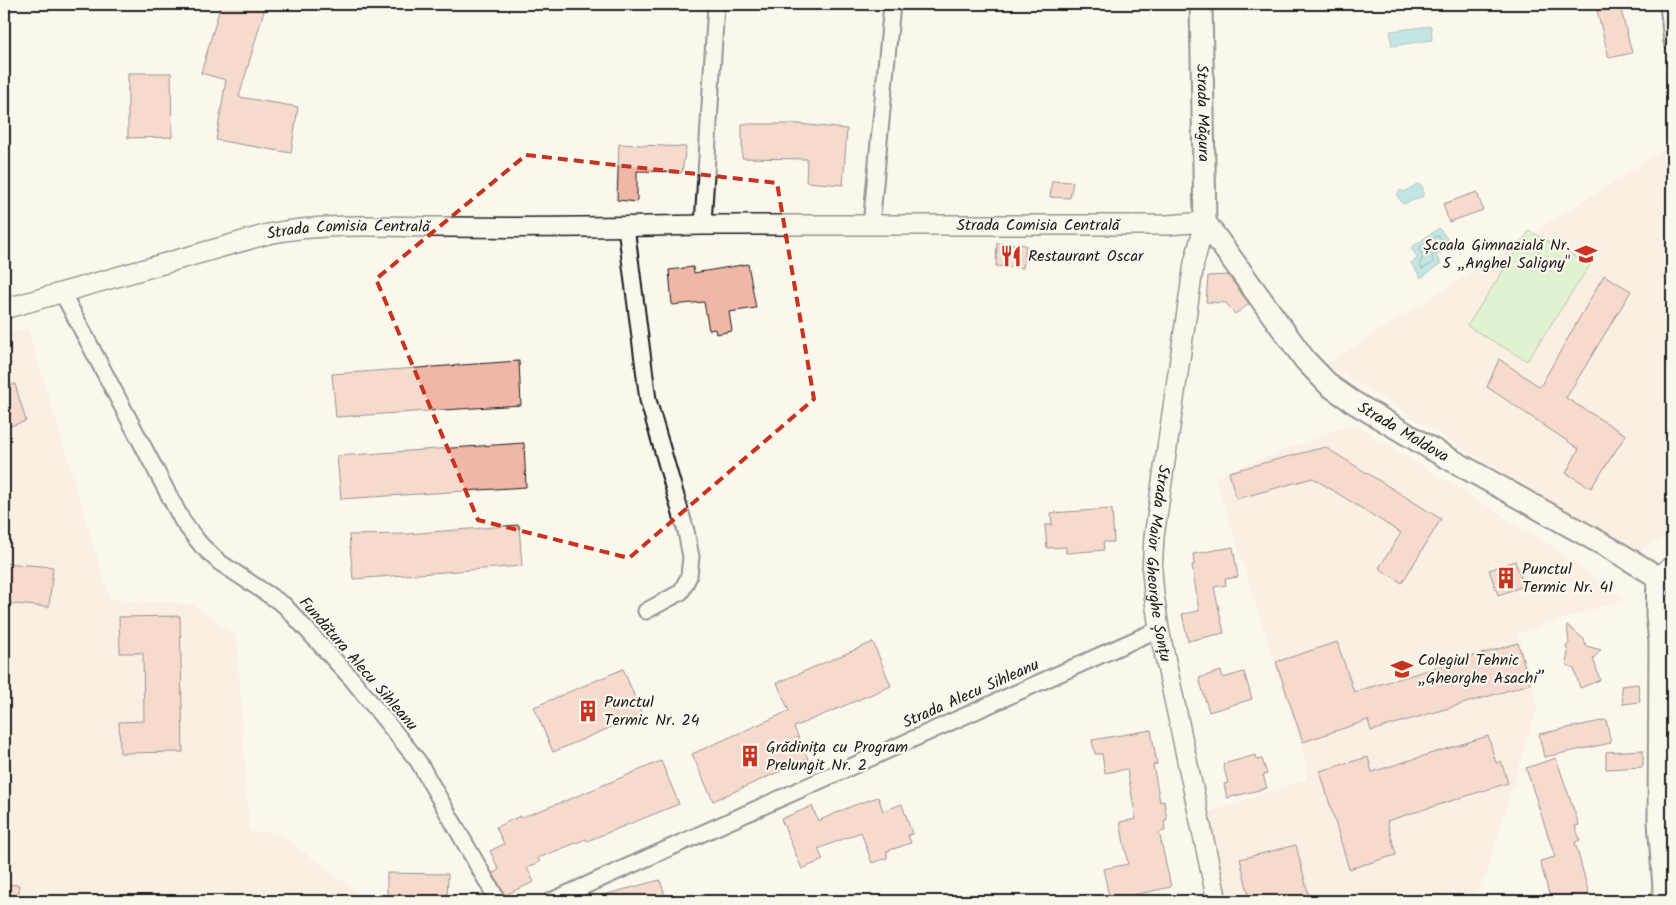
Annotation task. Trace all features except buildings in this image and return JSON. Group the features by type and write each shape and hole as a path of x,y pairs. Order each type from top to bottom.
{"main road":[{"name":"Strada Măgura","path":"1201,4 1205,222"},
{"name":"Strada Moldova","path":"1205,222 1305,360 1330,386 1352,402 1430,448 1615,551 1665,572"},
{"path":"1665,572 1657,615 1660,642 1659,822 1667,887"}],"street":[{"path":"703,225 716,4"},
{"path":"871,226 892,4"},
{"path":"1668,4 1672,42"},
{"name":"Strada Comisia Centrală","path":"4,309 289,229 340,226 1167,225 1205,222"},
{"name":"Strada Maior Gheorghe Șonțu","path":"1205,222 1194,263 1154,537 1152,571 1159,629 1217,901"},
{"path":"626,227 648,400 686,531 691,557 689,576 681,592 646,611"},
{"name":"Fundătura Alecu Sihleanu","path":"62,292 183,522 201,545 219,562 284,605 351,678 418,761 498,901"},
{"name":"Strada Alecu Sihleanu","path":"551,901 1159,629"}],"highlighted area":[{"path":"526,155 777,183 814,399 629,558 478,520 376,279"}],"shaded area":[{"name":"Școala Gimnazială Nr. 5 „Anghel Saligny\"","path":"1672,144 1672,533 1633,554 1326,364"},
{"path":"28,328 110,599 193,604 237,636 249,832 278,832 369,901 4,901 4,335"},
{"name":"Colegiul Tehnic „Gheorghe Asachi”","path":"1353,423 1554,547 1624,600 1518,633 1538,704 1485,878 1470,901 1228,901 1209,812 1306,779 1305,759 1215,477"}],"green space":[{"path":"1529,231 1590,265 1527,361 1467,326"}],"water":[{"path":"1431,26 1432,40 1392,46 1390,31"},
{"path":"1417,184 1422,186 1424,193 1422,197 1403,204 1397,195 1400,190 1404,192"},
{"path":"1439,228 1452,245 1436,256 1441,263 1421,278 1411,263 1418,258 1411,248"}],"place":[{"name":"Școala Gimnazială Nr. 5 „Anghel Saligny\"","path":"1586,254"},
{"name":"Restaurant Oscar","path":"1011,256"},
{"name":"Punctul Termic Nr. 41","path":"1506,578"},
{"name":"Colegiul Tehnic „Gheorghe Asachi”","path":"1402,669"},
{"name":"Punctul Termic Nr. 24","path":"588,711"},
{"name":"Grădinița cu Program Prelungit Nr. 2","path":"750,756"}]}
